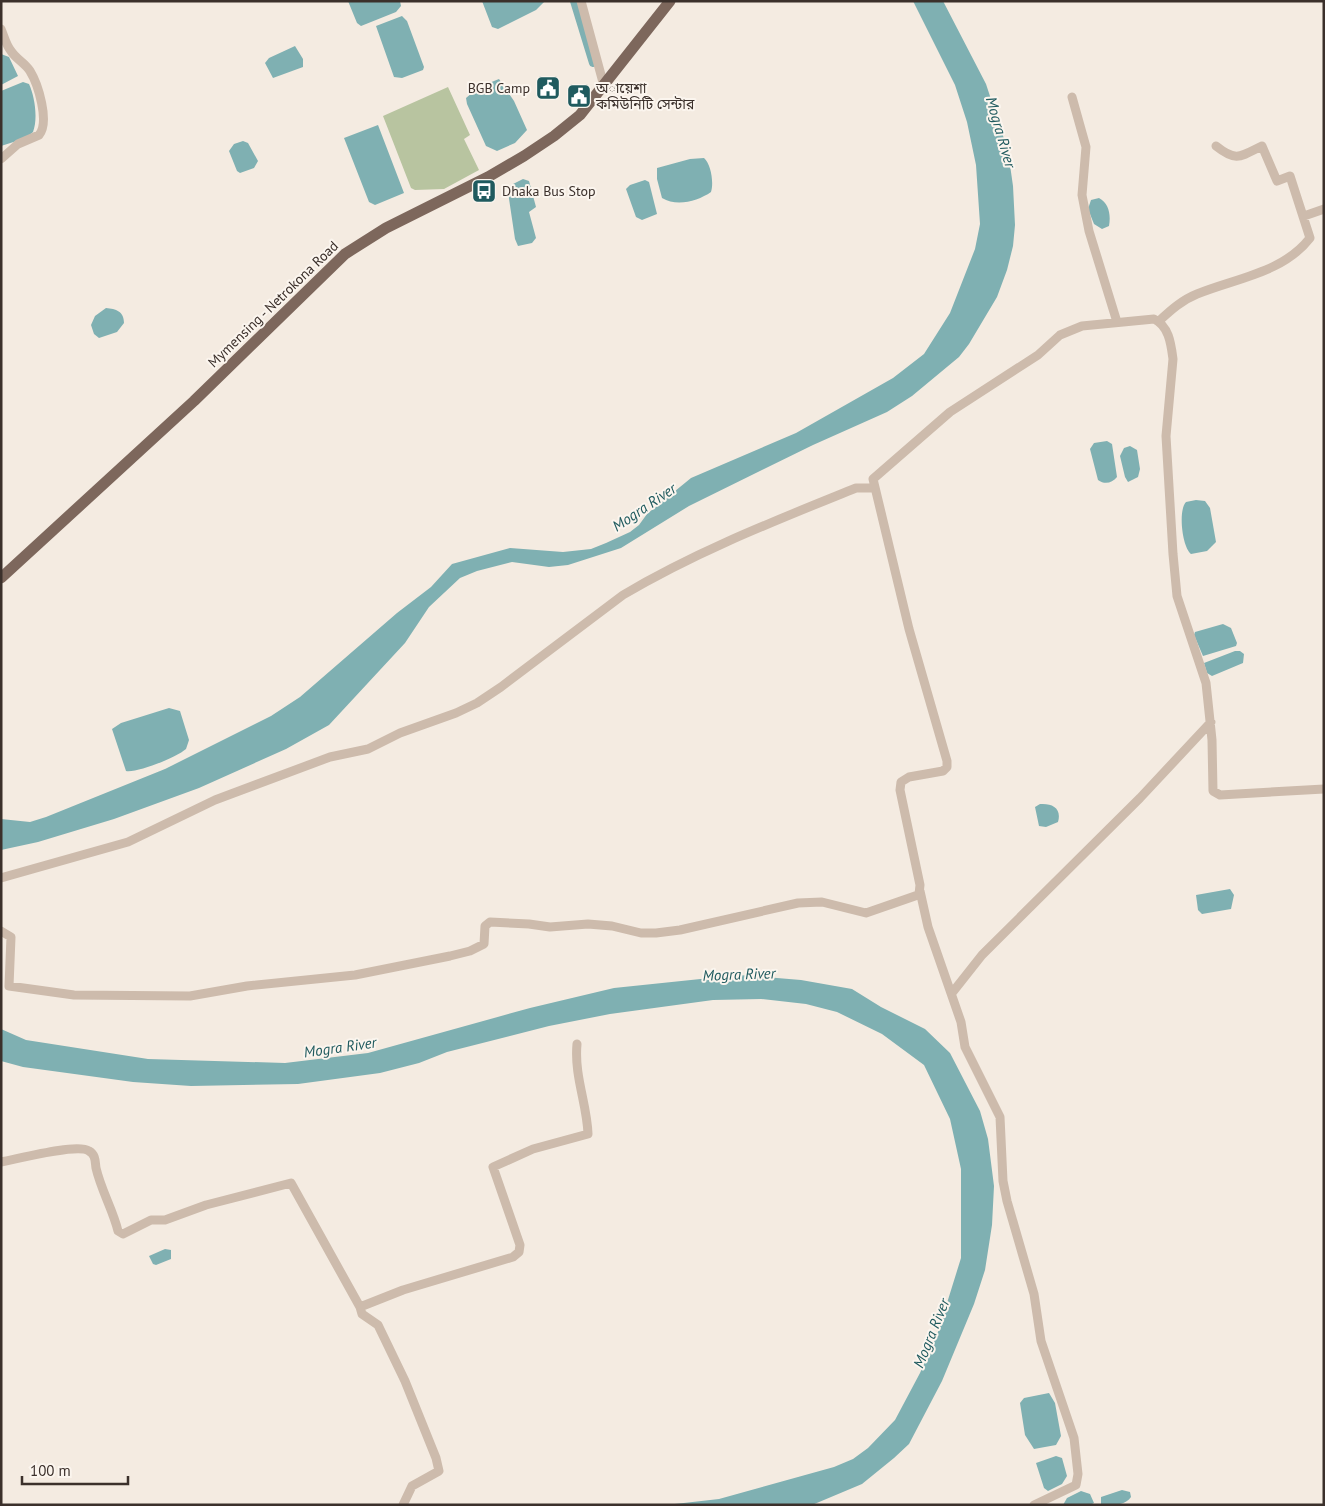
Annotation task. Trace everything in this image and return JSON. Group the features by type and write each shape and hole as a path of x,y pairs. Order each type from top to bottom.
{"main road":[{"name":"Mymensing - Netrokona Road","path":"1,578 194,400 345,254 386,228 488,177 524,156 554,136 580,115 670,1"}],"street":[{"path":"580,1 604,86"},
{"path":"1,29 10,51 24,63 35,80 43,109 44,125 39,134 18,144 1,159"},
{"path":"1072,97 1086,147 1082,195 1089,231 1117,322"},
{"path":"1159,321 1174,307 1198,294 1236,282 1290,259 1310,238 1290,176 1277,181 1262,146 1236,158 1230,157 1216,146"},
{"path":"1304,216 1324,209"},
{"path":"1034,1505 1076,1485 1078,1474 1074,1438 1042,1341 1034,1294 1007,1200 1003,1180 1000,1117 965,1047 952,993 928,927 920,891 900,790 901,782 909,777 943,770 947,767 947,761 909,629 880,500 874,488 873,479 950,412 1038,356 1060,335 1082,326 1146,318 1159,321 1168,336 1173,359 1166,436 1177,596 1206,683 1211,722 1215,794 1324,789"},
{"path":"1,878 128,842 216,800 330,757 368,748 456,713 493,692 623,595 643,583 744,533 856,488 874,488"},
{"path":"952,993 982,955 1140,798 1211,722"},
{"path":"1,931 12,937 9,986 74,995 167,997 355,975 450,956 470,951 484,944 485,926 490,922 529,924 550,928 588,924 612,926 641,933 656,933 680,930 798,903 822,902 866,913 915,896 920,891"},
{"path":"360,1306 403,1290 513,1257 519,1252 520,1245 492,1167 533,1149 588,1134 588,1120 577,1073 577,1044"},
{"path":"1,1162 64,1150 83,1148 90,1151 95,1158 96,1169 118,1231 123,1234 151,1220 165,1220 206,1205 291,1183 360,1306 362,1314 378,1325 392,1352 439,1465 438,1471 412,1486 403,1505"}],"green space":[{"path":"448,87 470,135 464,139 479,170 444,189 415,190 411,188 383,116"}],"water":[{"path":"348,1 400,1 401,6 396,12 361,26 357,23"},
{"path":"482,1 545,1 536,10 498,29 492,27"},
{"name":"Mogra River","path":"913,1 943,1 986,84 1008,151 1013,186 1015,225 1013,246 1007,270 997,297 959,357 912,396 887,412 813,445 689,506 621,548 568,565 549,567 512,562 477,571 460,578 429,607 405,643 329,725 286,749 199,788 114,819 38,842 1,850 1,819 30,822 46,817 165,769 271,716 300,697 397,613 431,587 452,564 510,548 563,552 591,549 606,543 630,532 639,525 647,514 691,478 796,433 893,378 924,354 950,313 975,249 980,224 976,165 967,122 955,85"},
{"path":"402,16 407,21 424,67 423,70 402,78 394,77 376,26"},
{"path":"295,46 303,59 303,67 273,78 265,63 269,58"},
{"path":"1,54 9,57 18,76 1,85"},
{"path":"499,79 514,101 527,130 515,143 497,151 486,146 466,98 479,87"},
{"path":"23,82 29,84 31,89 36,115 35,127 33,132 26,138 1,146 1,91"},
{"path":"378,125 404,193 375,205 369,202 344,138"},
{"path":"243,141 248,143 258,161 254,168 240,173 237,171 229,151 234,144"},
{"path":"704,158 711,174 711,192 687,202 674,202 662,198 657,179 657,168 690,159"},
{"path":"523,179 529,181 536,207 529,212 536,238 532,243 518,246 515,239 508,192 511,185"},
{"path":"645,180 649,182 657,214 642,220 636,217 626,189 630,185"},
{"path":"1099,198 1107,206 1110,218 1109,226 1102,229 1094,224 1088,209 1091,200"},
{"path":"106,308 119,311 123,316 124,323 117,332 99,338 94,334 91,325 95,316"},
{"path":"1107,441 1112,444 1117,477 1113,481 1106,483 1098,480 1090,449 1094,443"},
{"path":"1130,446 1137,450 1140,469 1138,477 1128,482 1120,456 1124,448"},
{"path":"1205,501 1210,508 1216,542 1207,551 1191,554 1183,537 1182,513 1186,502"},
{"path":"1223,624 1231,628 1237,643 1236,646 1203,656 1194,635 1195,632"},
{"path":"1235,651 1240,651 1244,654 1243,663 1212,676 1207,673 1204,663"},
{"path":"169,708 180,711 189,740 186,749 157,764 139,770 126,771 112,729 121,723"},
{"path":"1040,804 1048,804 1055,807 1059,813 1058,822 1046,827 1039,826 1035,807"},
{"path":"1230,889 1234,895 1231,909 1202,914 1198,910 1196,895"},
{"path":"739,975 801,980 852,989 881,1007 925,1029 950,1053 980,1111 988,1139 994,1186 992,1225 985,1270 974,1304 942,1381 909,1444 862,1484 812,1505 666,1505 719,1499 834,1467 853,1459 868,1448 895,1420 920,1373 938,1332 961,1258 961,1169 950,1119 924,1065 882,1034 837,1012 806,1004 761,999 713,1000 610,1014 549,1026 447,1052 419,1063 380,1073 298,1084 191,1086 133,1082 23,1067 1,1061 1,1029 26,1040 148,1059 285,1063 368,1053 530,1008 614,988"},
{"path":"165,1249 171,1250 171,1259 156,1265 153,1264 149,1256"},
{"path":"1049,1393 1055,1403 1061,1436 1056,1445 1034,1449 1025,1435 1020,1403 1024,1398"},
{"path":"1056,1456 1062,1458 1067,1476 1062,1484 1048,1491 1044,1488 1036,1463"},
{"path":"1122,1490 1130,1492 1131,1497 1128,1500 1118,1504 1101,1505 1101,1497"},
{"path":"1081,1491 1090,1494 1094,1503 1090,1505 1063,1505 1067,1498"}],"waterway":[{"path":"574,1 593,63"}],"place":[{"name":"BGB Camp","path":"548,88"},
{"name":"অায়েশা কমিউনিটি সেন্টার","path":"579,96"},
{"name":"Dhaka Bus Stop","path":"484,191"}]}
